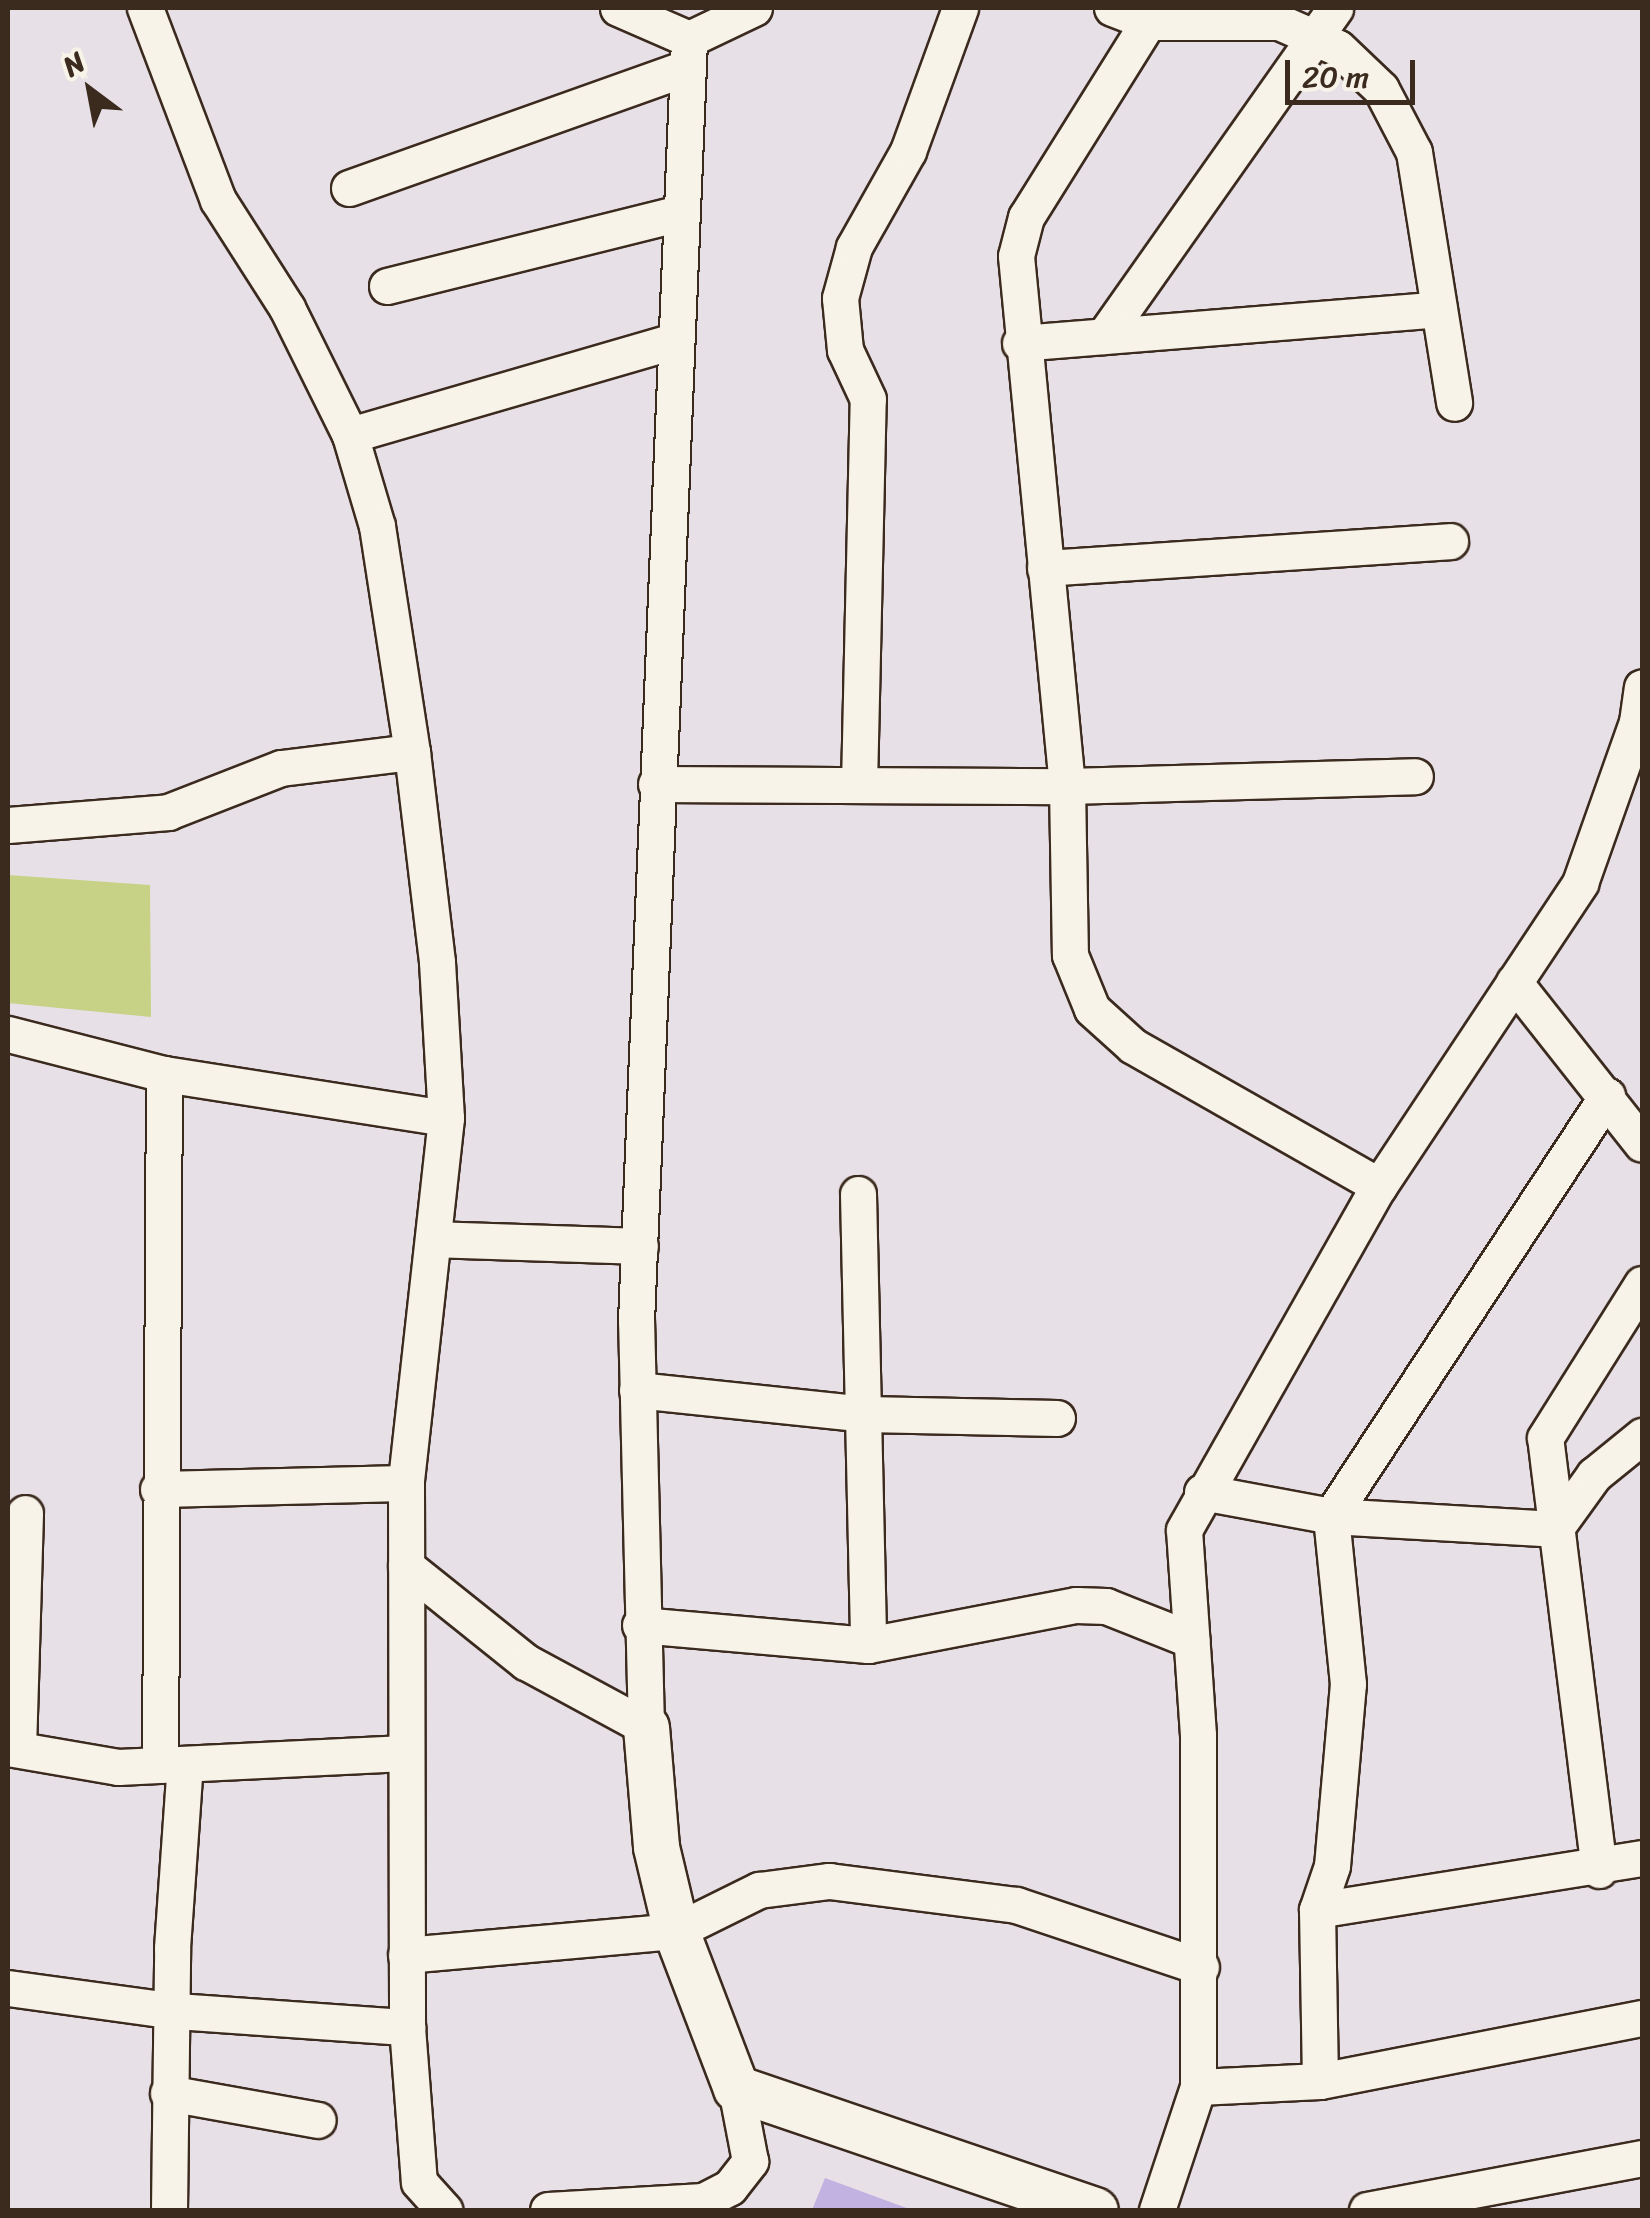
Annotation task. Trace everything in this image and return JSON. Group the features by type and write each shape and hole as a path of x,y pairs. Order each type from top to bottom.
{"street":[{"path":"145,8 218,200 287,308 350,435 377,526 412,752 437,962 446,1118 406,1483 406,1955 419,2182 444,2210"},
{"path":"618,8 686,54"},
{"path":"349,188 686,54 754,8"},
{"path":"859,785 868,399 845,350 840,298 854,247 908,151 960,8"},
{"path":"1112,8 1148,22 1279,22 1338,48 1382,89 1414,152 1454,403"},
{"path":"1104,336 1335,8"},
{"path":"1148,22 1026,217 1016,256 1020,343 1067,786 1070,955 1092,1009 1133,1046 1378,1186"},
{"path":"548,2210 704,2201 730,2187 750,2161 736,2088 676,1931 656,1847 640,1625 640,1246 686,54"},
{"path":"387,286 680,213"},
{"path":"1020,343 1439,309"},
{"path":"350,435 674,341"},
{"path":"1044,568 1450,541"},
{"path":"1158,2210 1198,2087 1201,1967 1192,1640 1184,1530 1378,1186 1580,883 1637,722 1642,687"},
{"path":"8,825 168,812 281,768 412,752"},
{"path":"656,784 1067,786 1414,776"},
{"path":"1514,982 1642,1144"},
{"path":"8,1034 164,1074 446,1118"},
{"path":"164,1074 158,1490 172,1765 176,2012 168,2094 169,2210"},
{"path":"1320,2080 1317,1910 1332,1866 1348,1684 1331,1516 1607,1096"},
{"path":"858,1194 868,1645"},
{"path":"433,1239 640,1246"},
{"path":"1599,1870 1545,1438 1642,1284"},
{"path":"637,1390 865,1414 1057,1418"},
{"path":"1555,1529 1594,1475 1642,1436"},
{"path":"158,1490 406,1483"},
{"path":"1202,1492 1331,1516 1555,1529"},
{"path":"25,1513 13,1749 118,1767 405,1753"},
{"path":"406,1566 526,1662 646,1727"},
{"path":"640,1625 868,1645 1076,1605 1106,1606 1192,1640"},
{"path":"1317,1910 1599,1870 1642,1858"},
{"path":"406,1955 676,1931 759,1890 829,1881 1016,1905 1201,1967"},
{"path":"8,1988 176,2012 408,2026"},
{"path":"1198,2087 1320,2080 1642,2018"},
{"path":"736,2088 1095,2210"},
{"path":"168,2094 318,2120"},
{"path":"1368,2210 1418,2206 1642,2158"}],"green space":[{"path":"8,875 150,885 151,1017 8,1003"}],"building":[{"path":"825,2178 912,2210 812,2210"}]}
